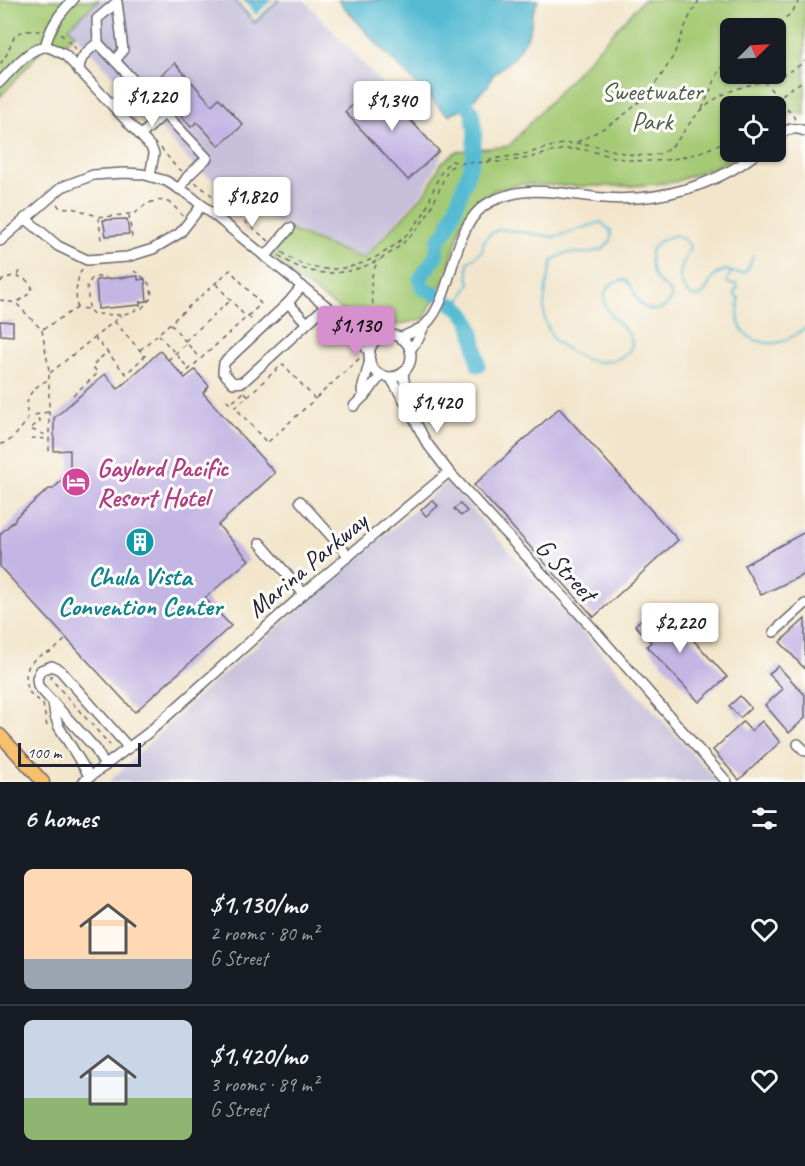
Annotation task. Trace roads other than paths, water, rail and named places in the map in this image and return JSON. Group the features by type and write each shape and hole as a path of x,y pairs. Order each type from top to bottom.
{"main road":[{"path":"0,735 43,782"}],"street":[{"path":"45,47 48,33 62,11 73,0"},
{"path":"115,61 123,50 117,2 97,19 98,43 115,61 165,113 207,158 188,176 179,189"},
{"path":"79,71 79,62 98,43"},
{"path":"0,82 38,47 49,47 65,55 151,147 154,154 150,176"},
{"path":"141,135 165,113"},
{"path":"410,350 440,304 462,235 473,216 490,202 511,193 535,190 606,198 631,198 670,193 700,184 743,162"},
{"path":"0,241 62,187 93,175 124,173 150,176 179,189 271,250 302,286 326,306 381,337"},
{"path":"25,218 58,246 87,260 127,257 153,249 180,232 202,205"},
{"path":"271,250 290,228"},
{"path":"302,286 288,303 224,363 223,372 233,383 243,382 326,306"},
{"path":"288,303 307,323"},
{"path":"335,313 342,325 363,343 372,367 386,377"},
{"path":"400,338 424,326"},
{"path":"354,406 369,392 377,379 397,376 408,368 411,362 410,350 400,338 388,335 381,337 372,347 367,357 362,390 364,396"},
{"name":"G Street","path":"403,373 408,407"},
{"name":"G Street","path":"386,377 408,407 426,442 449,472 597,633 727,782"},
{"name":"Marina Parkway","path":"86,780 148,733 304,594 449,472"},
{"path":"300,501 349,556"},
{"path":"260,543 304,594"},
{"path":"774,632 805,604"},
{"path":"105,765 95,748 38,686 37,678 41,670 51,666 60,670 129,747"},
{"path":"53,702 59,727 86,780"}],"water":[{"path":"234,0 279,0 255,23"},
{"path":"338,0 538,0 527,38 512,59 493,75 488,85 473,100 449,115 377,44"}],"waterway":[{"path":"435,294 422,288 420,279 436,256 438,241 447,230 469,171 475,131 472,111 467,105"},
{"path":"457,306 470,283 468,262 482,251 484,241 490,234 500,229 555,237 601,222 611,231 611,241 603,249 589,253 565,253 553,260 545,292 544,316 554,340 571,352 583,358 610,361 627,354 632,341 606,306 604,298 607,289 615,282 626,280 639,302 652,310 665,307 672,299 670,291 653,274 650,258 656,244 676,235 686,241 690,247 680,278 687,292 695,297 704,294 719,272 725,270 744,273 753,256"},
{"path":"731,271 727,280 728,284 737,284 738,287 735,291 735,296 739,298 738,320 742,329 751,338 757,341 778,343 805,328"},
{"path":"452,304 465,315 469,322 478,365"}],"place":[{"name":"Gaylord Pacific Resort Hotel","path":"76,482"},
{"name":"Chula Vista Convention Center","path":"140,542"}],"park label":[{"name":"Sweetwater Park","path":"652,106"}]}
